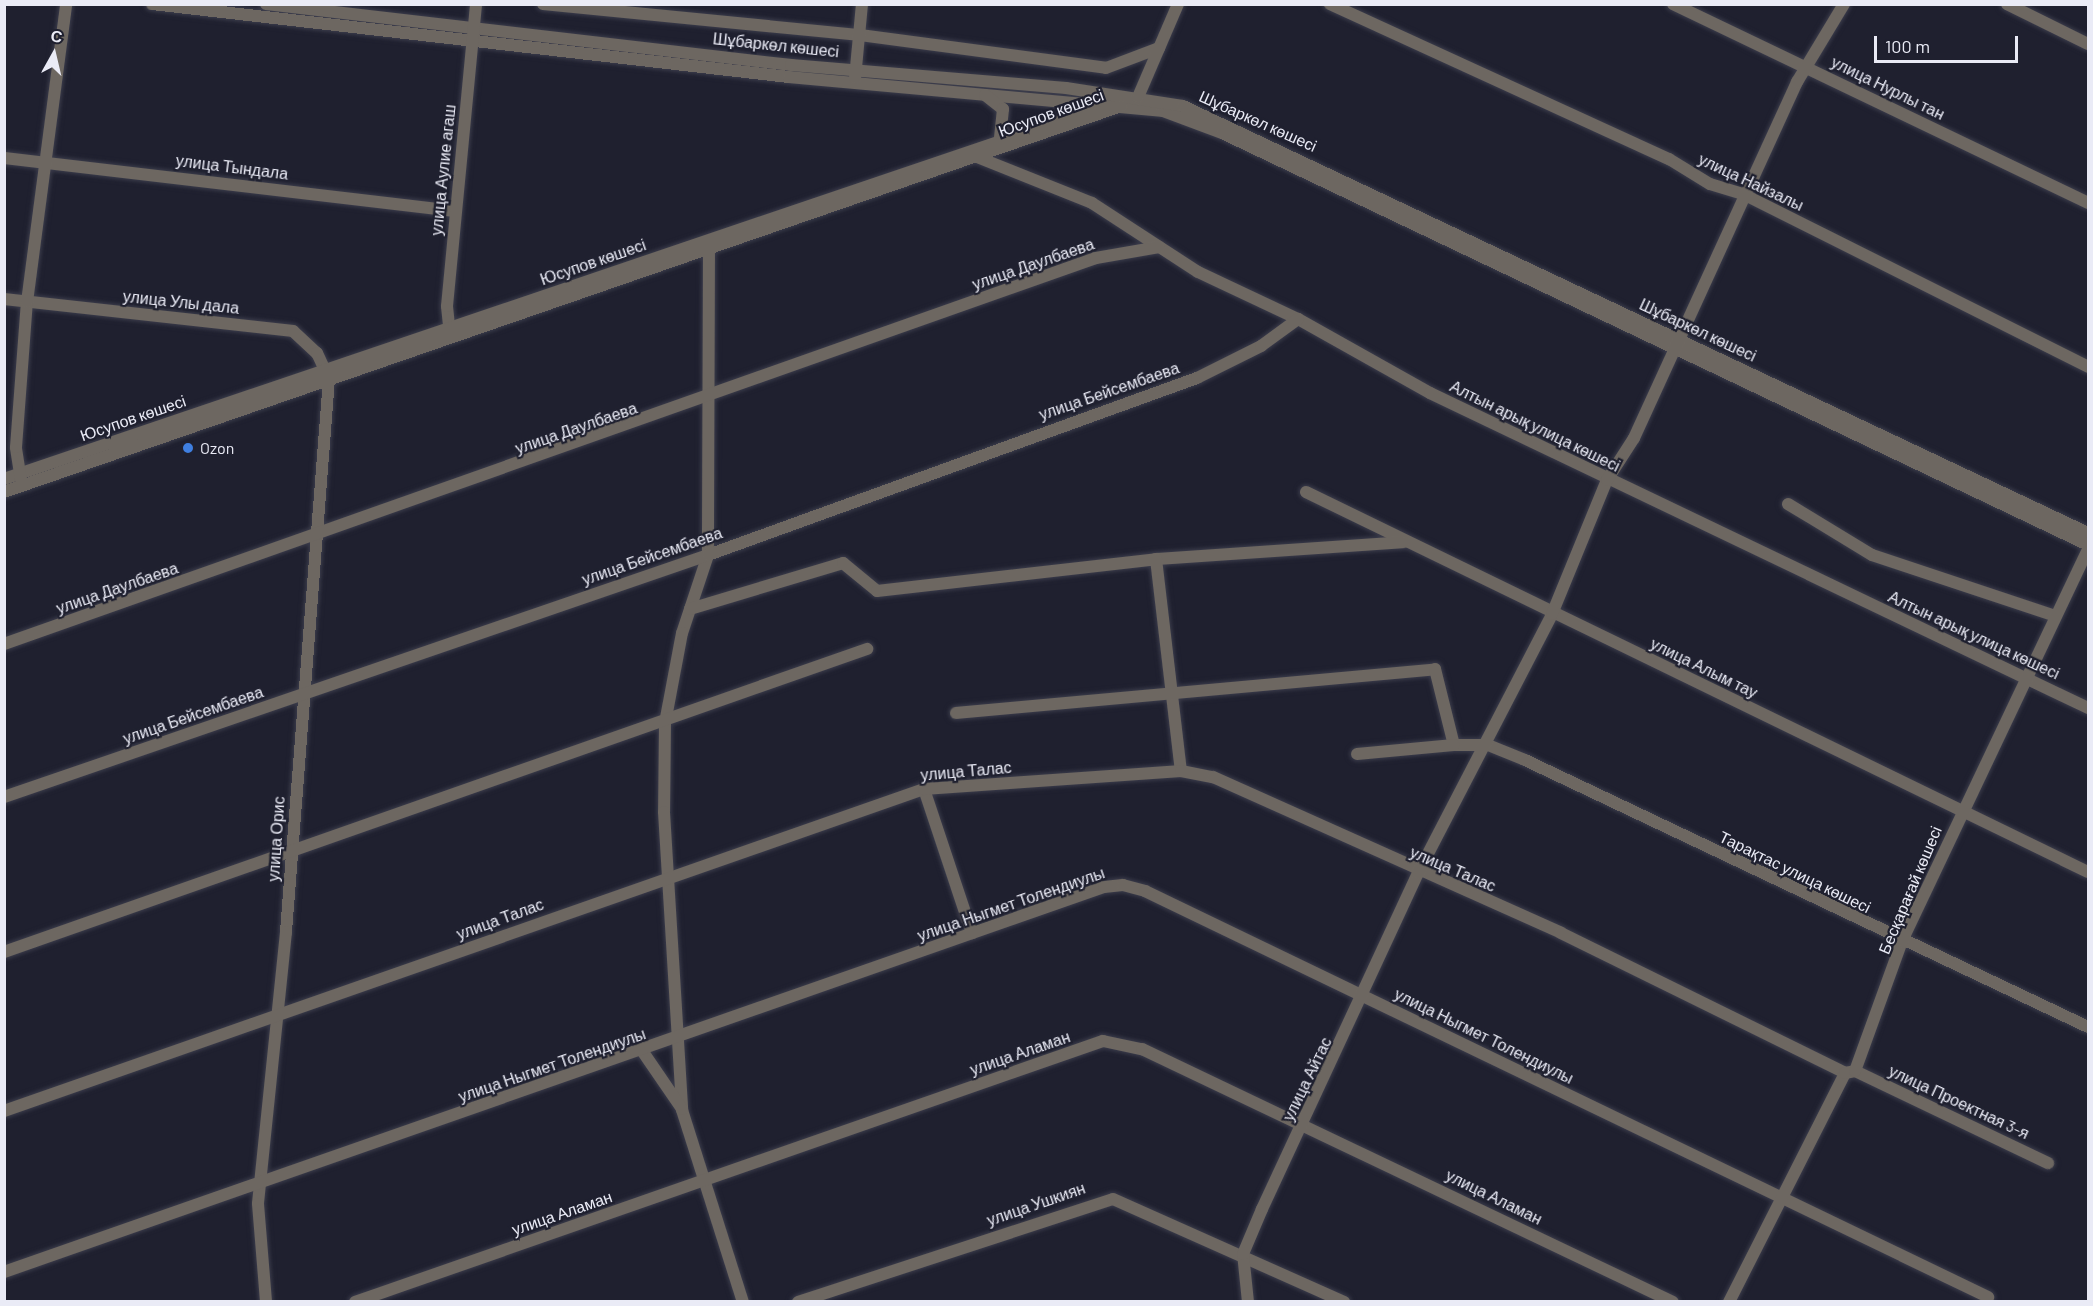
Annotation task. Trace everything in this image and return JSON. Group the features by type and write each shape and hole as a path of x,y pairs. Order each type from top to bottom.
{"street":[{"path":"21,480 10,446 43,163 66,4"},
{"path":"152,4 473,34"},
{"name":"Шұбаркөл көшесі","path":"266,4 473,34 972,91 1126,104 1222,133 2088,533"},
{"name":"улица Аулие агаш","path":"450,334 455,211 476,4"},
{"path":"543,4 860,35 1106,68 1159,48"},
{"path":"856,76 862,4"},
{"path":"1126,104 1138,97 1178,4"},
{"name":"улица Найзалы","path":"1330,4 1669,159 1710,184 1745,195 2088,367"},
{"name":"улица Нурлы тан","path":"1673,4 2088,202"},
{"name":"улица Айтас","path":"1243,1254 1365,997 1418,873 1488,744 1552,614 1607,480 1623,463 1745,195 1807,68 1844,4"},
{"path":"2007,4 2088,44"},
{"name":"Шұбаркөл көшесі","path":"856,76 1138,97 1226,123 2088,544"},
{"path":"972,91 1003,109 1000,138"},
{"name":"Юсупов көшесі","path":"709,246 1071,113 1126,104"},
{"name":"Юсупов көшесі","path":"4,492 21,480 327,374 977,157 1126,104"},
{"name":"Алтын арық улица көшесі","path":"977,157 1092,203 1198,272 1298,319 1430,393 1607,480 2088,708"},
{"name":"улица Тындала","path":"4,158 455,211"},
{"path":"709,246 711,398 708,555 690,609 665,723 667,876 681,1037 682,1110 702,1182 743,1302"},
{"name":"улица Даулбаева","path":"4,644 711,398 1096,258 1159,247"},
{"name":"улица Улы дала","path":"4,299 293,331 306,340 327,374"},
{"name":"улица Бейсембаева","path":"4,797 708,555 1197,378 1261,346 1298,319"},
{"name":"улица Орис","path":"266,1302 258,1250 259,1184 277,1018 291,854 327,374"},
{"name":"Юсупов көшесі","path":"4,479 21,480"},
{"name":"улица Алым тау","path":"1306,492 1403,542 2088,872"},
{"path":"1788,504 1872,555 2055,616"},
{"path":"690,609 843,563 876,591 1156,559 1403,542"},
{"name":"Бесқарағай көшесі","path":"1729,1302 1781,1198 1850,1072 1902,941 1961,810 2088,549"},
{"path":"1156,559 1181,771"},
{"path":"4,952 665,723 867,649"},
{"path":"956,713 1172,692 1296,684 1427,667 1439,675 1454,745"},
{"path":"1358,754 1488,744"},
{"name":"Тарақтас улица көшесі","path":"1488,744 2088,1027"},
{"name":"улица Талас","path":"4,1111 277,1018 667,876 924,789 1181,771 1213,777 1418,873 1561,933 1850,1072"},
{"path":"924,789 972,933"},
{"name":"улица Ныгмет Толендиулы","path":"4,1272 644,1052 1104,887 1123,885 1145,891 1988,1297"},
{"name":"улица Аламан","path":"355,1302 1103,1041 1142,1049 1304,1124 1673,1302"},
{"path":"644,1052 682,1110"},
{"name":"улица Проектная 3-я","path":"1850,1072 2048,1163"},
{"name":"улица Ушкиян","path":"798,1302 1113,1199 1243,1254 1344,1302"},
{"path":"1243,1254 1248,1302"}],"place":[{"name":"Ozon","path":"188,448"}]}
